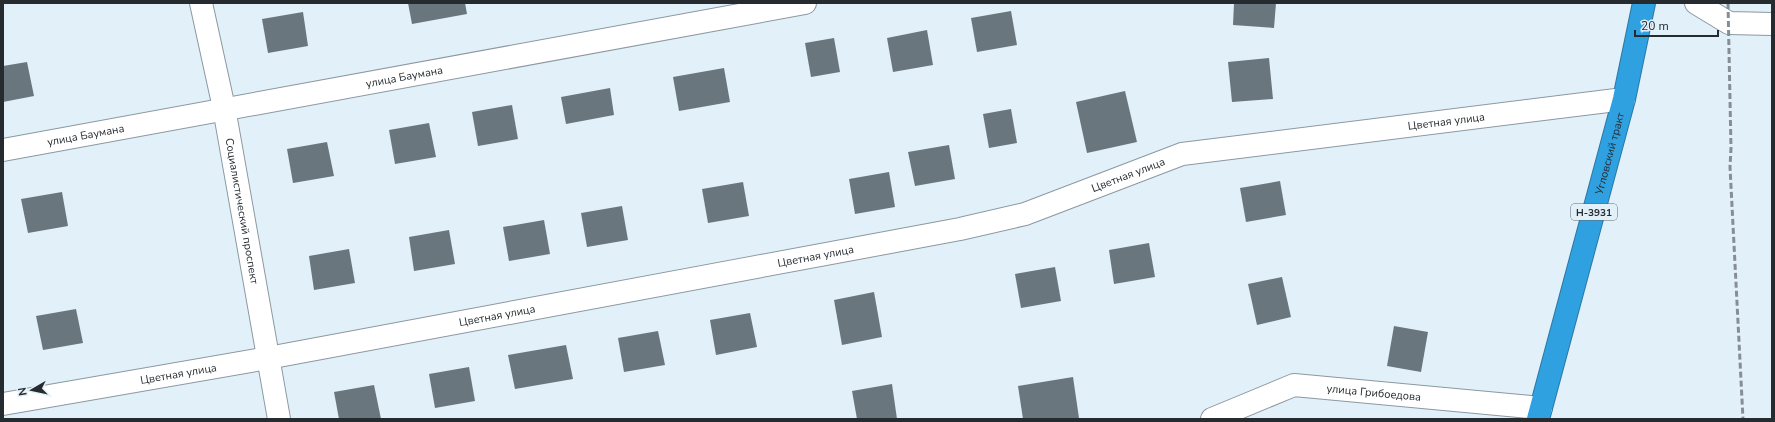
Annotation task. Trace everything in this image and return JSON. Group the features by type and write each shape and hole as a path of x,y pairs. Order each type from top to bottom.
{"highway":[{"name":"Угловский тракт","path":"1540,413 1624,99 1644,3"}],"street":[{"name":"Социалистический проспект","path":"201,3 224,108 279,419"},
{"name":"улица Баумана","path":"3,150 224,108 805,3"},
{"path":"1696,3 1729,22 1772,24"},
{"name":"Цветная улица","path":"3,404 268,358 960,229 1025,214 1182,154 1624,99"},
{"name":"улица Грибоедова","path":"1212,419 1294,385 1540,413"}],"building":[{"path":"408,3 465,3 467,14 412,24"},
{"path":"1234,3 1276,3 1274,28 1233,25"},
{"path":"1011,11 1017,45 977,52 971,18"},
{"path":"303,12 308,46 268,53 262,19"},
{"path":"927,30 933,65 893,72 887,38"},
{"path":"834,38 840,72 811,77 805,43"},
{"path":"1269,58 1273,99 1232,102 1228,62"},
{"path":"27,62 34,96 3,102 3,66"},
{"path":"724,68 730,102 679,111 673,77"},
{"path":"610,88 614,115 566,124 561,97"},
{"path":"1125,91 1137,142 1087,153 1076,102"},
{"path":"512,105 518,139 478,146 472,112"},
{"path":"1011,109 1017,143 989,148 983,114"},
{"path":"429,123 436,157 395,164 389,130"},
{"path":"327,142 334,176 293,183 287,149"},
{"path":"949,145 955,179 915,186 908,152"},
{"path":"889,172 895,207 855,214 849,179"},
{"path":"1280,181 1286,215 1246,222 1240,188"},
{"path":"743,182 749,216 708,223 702,189"},
{"path":"62,192 68,226 28,233 21,199"},
{"path":"622,206 628,240 587,247 581,213"},
{"path":"544,220 550,254 509,261 503,227"},
{"path":"449,230 455,264 414,271 409,237"},
{"path":"1149,243 1155,277 1114,284 1109,250"},
{"path":"349,249 355,283 314,290 309,256"},
{"path":"1055,267 1061,301 1021,308 1015,274"},
{"path":"1282,277 1291,317 1257,325 1248,284"},
{"path":"874,292 882,337 842,345 834,300"},
{"path":"76,309 83,343 43,350 36,316"},
{"path":"750,313 757,347 716,355 710,320"},
{"path":"1394,326 1428,332 1421,372 1387,366"},
{"path":"658,331 665,365 624,372 618,338"},
{"path":"566,345 573,379 515,389 508,355"},
{"path":"469,367 475,401 435,408 429,374"},
{"path":"1073,377 1079,418 1023,419 1018,386"},
{"path":"892,384 897,419 857,419 852,391"},
{"path":"374,385 381,419 339,419 334,392"}],"railway":[{"path":"1728,3 1731,148 1730,167 1743,419"}]}
